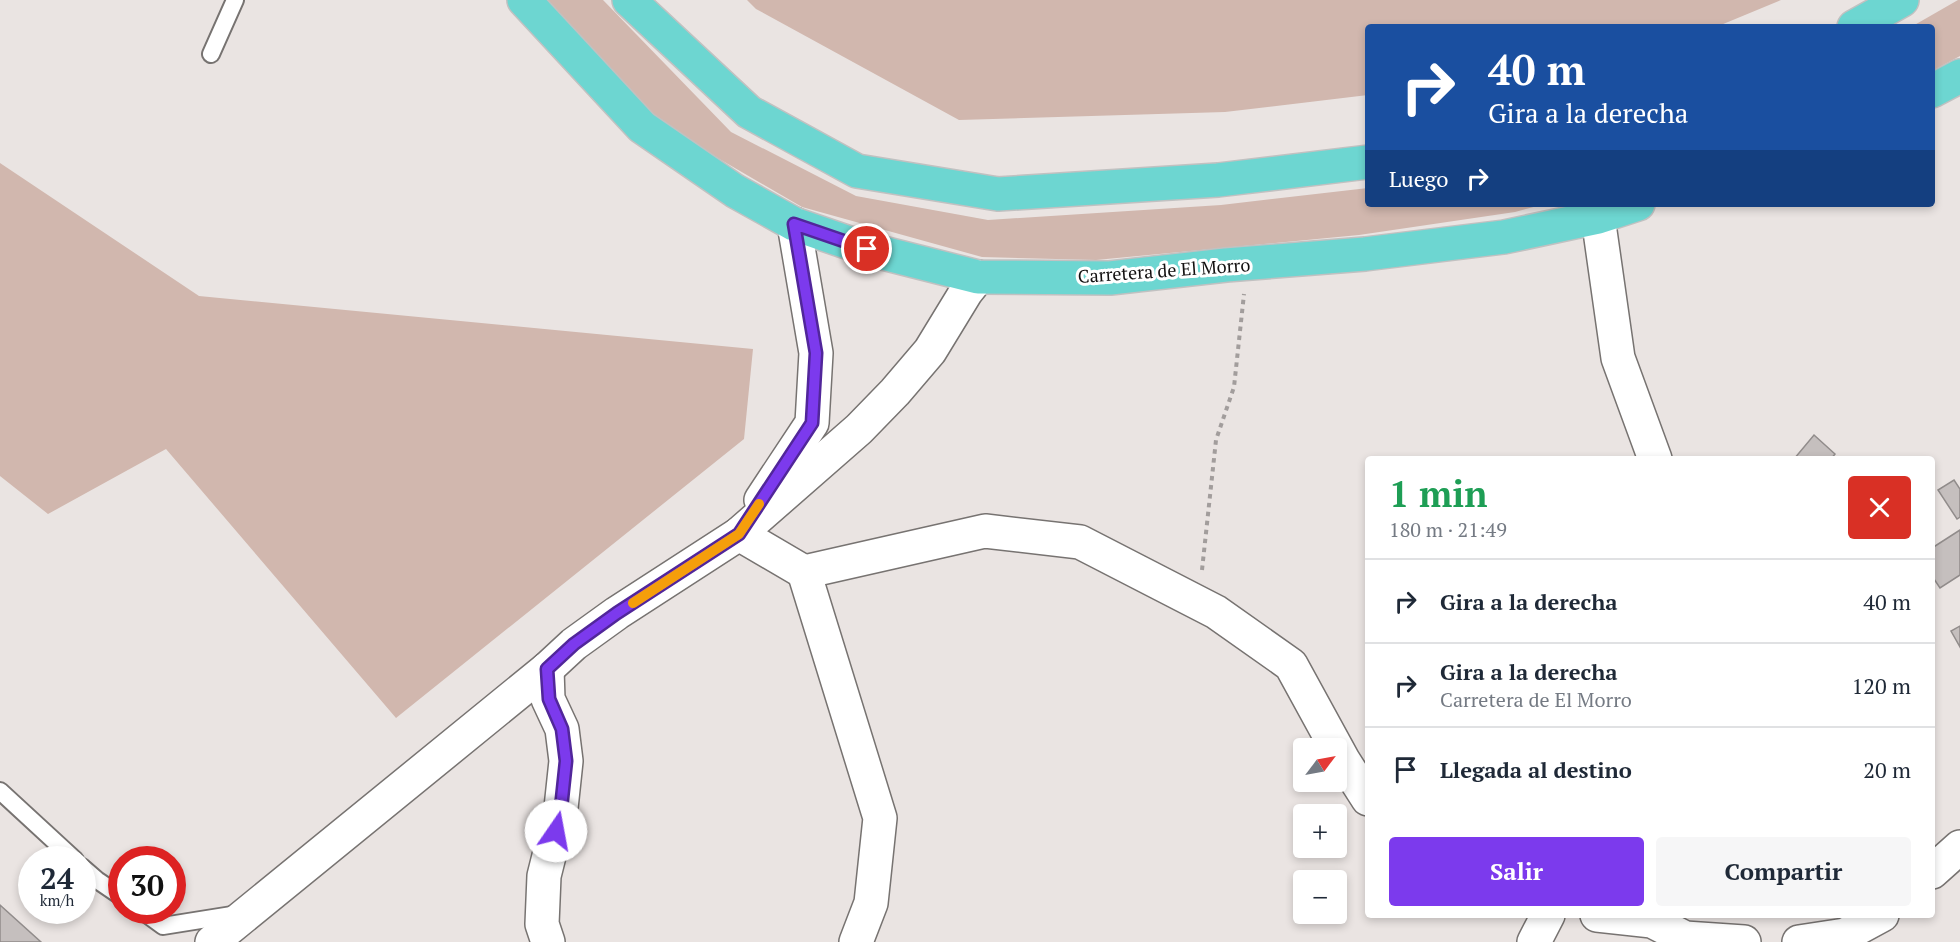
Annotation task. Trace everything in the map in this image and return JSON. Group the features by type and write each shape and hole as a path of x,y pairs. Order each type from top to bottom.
{"main road":[{"name":"Carretera de El Morro","path":"524,0 642,127 735,191 794,224 867,249 978,277 1110,278 1365,254 1504,237 1598,217 1629,207"},
{"path":"629,0 749,112 857,171 998,194 1218,180 1365,162"},
{"path":"1859,24 1902,0"},
{"path":"1935,89 1960,76"}],"street":[{"path":"1598,217 1618,358 1654,456"},
{"path":"739,534 812,423 816,353 794,224"},
{"path":"212,942 547,669 574,644 617,613 739,534 859,429 895,392 930,351 966,292 978,277"},
{"path":"804,572 985,531 1080,542 1216,612 1291,665 1343,760 1365,794"},
{"path":"739,534 804,572 880,818 871,903 856,942"},
{"path":"547,669 549,699 562,729 566,761 561,808 544,876 542,924 548,942"},
{"path":"1935,869 1960,847"},
{"path":"1534,942 1546,918"},
{"path":"1651,918 1685,938 1744,942"},
{"path":"1799,942 1844,931 1875,918"}],"lane":[{"path":"211,54 236,0"},
{"path":"0,791 60,846"},
{"path":"186,922 248,912"},
{"path":"160,924 163,926 175,924"}],"path":[{"path":"1198,603 1216,440 1234,387 1248,264"}],"shaded area":[{"path":"541,0 603,0 731,132 856,196 988,220 1221,205 1365,188 1365,207 1534,207 1515,212 1359,235 1096,260 982,257 802,207 649,118"},
{"path":"747,0 1781,0 1723,24 1365,24 1365,95 1225,112 959,120 756,9"},
{"path":"1960,0 1960,56 1935,69 1935,24 1916,24"},
{"path":"0,163 199,296 753,349 744,439 396,718 166,449 48,514 0,476"}],"building":[{"path":"1814,435 1835,454 1833,456 1796,456"},
{"path":"1954,480 1960,489 1960,517 1957,519 1938,490"},
{"path":"1960,530 1960,575 1940,588 1935,580 1935,546"},
{"path":"1960,626 1960,647 1951,631"},
{"path":"0,905 18,921 18,924 21,924 41,942 0,942"}],"slow traffic":[{"path":"633,603 739,534 759,504"}],"route":[{"path":"556,831 566,761 562,729 549,699 547,669 574,644 617,613 739,534 812,423 816,353 794,224 867,249"}]}
